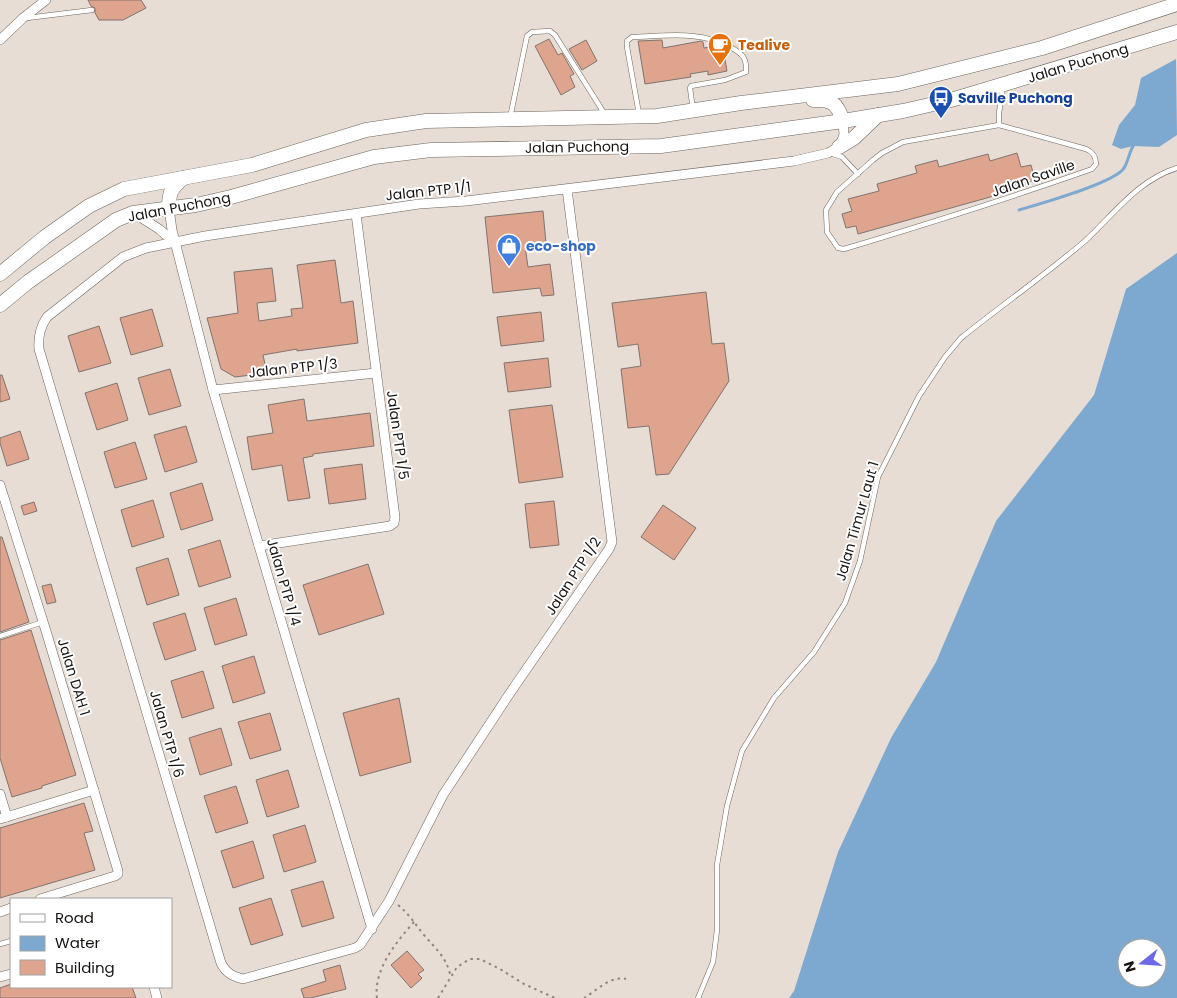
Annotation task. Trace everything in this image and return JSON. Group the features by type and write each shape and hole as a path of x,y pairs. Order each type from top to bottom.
{"main road":[{"name":"Jalan Puchong","path":"1,273 45,237 89,206 124,189 252,165 366,130 426,120 657,116 741,103 898,84 1042,48 1177,4"},
{"name":"Jalan Puchong","path":"0,305 28,282 116,220 134,213 196,205 232,197 374,157 430,150 661,146 879,115 951,100 1177,32"},
{"path":"741,103 781,104 825,100 839,108 843,120"},
{"path":"834,150 854,138 879,115"},
{"path":"169,208 169,194 173,187 183,178"}],"street":[{"path":"0,40 23,18 46,0"},
{"path":"834,150 844,134 843,120"},
{"name":"Jalan PTP 1/1","path":"39,349 38,338 42,324 47,317 123,257 140,250 205,236 419,204 466,202 794,161 834,150"},
{"name":"Jalan PTP 1/2","path":"372,929 389,901 443,795 612,542 612,525 567,190"},
{"name":"Jalan PTP 1/4","path":"169,208 175,242 213,390 372,929"},
{"path":"134,213 175,242"},
{"name":"Jalan PTP 1/5","path":"259,546 390,526 394,523 395,517 356,214"},
{"name":"Jalan PTP 1/6","path":"39,349 220,963 225,971 232,976 243,979 355,948 372,929"},
{"name":"Jalan PTP 1/3","path":"213,390 376,373"},
{"name":"Jalan DAH 1","path":"0,485 118,871 118,874 115,876 43,898"},
{"path":"0,794 4,818 94,790"}],"lane":[{"path":"23,18 92,10"},
{"path":"510,118 527,36 532,32 550,30 606,117"},
{"path":"639,116 627,46 627,41 632,37 685,35 718,40 743,54 747,63 746,72 726,80 691,86 694,111"},
{"path":"999,125 1003,85"},
{"name":"Jalan Saville","path":"999,125 1086,149 1092,152 1096,158 1096,164 1092,170 960,214 844,249 838,248 828,232 826,210 837,192 858,174 882,153 903,142 999,125"},
{"path":"834,150 858,174"},
{"name":"Jalan Timur Laut 1","path":"698,998 713,962 717,930 716,865 727,806 742,751 774,698 814,652 845,603 860,561 878,477 919,396 945,357 961,338 1084,241 1139,188 1163,172 1177,168"},
{"path":"0,636 43,622"}],"path":[{"path":"389,901 409,914 445,959 451,975"},
{"path":"377,998 379,977 388,956 414,922"},
{"path":"438,998 457,967 470,959 480,959 524,984 554,998"},
{"path":"584,998 608,982 620,978 626,979"}],"water":[{"path":"1176,59 1177,135 1159,147 1133,146 1121,149 1112,145 1119,125 1135,105 1141,78"},
{"path":"1177,253 1177,998 789,998 794,991 838,852 891,738 936,662 996,521 1094,395 1126,289"}],"building":[{"path":"88,0 141,0 146,8 123,20 99,20 95,13 95,8 91,6"},
{"path":"549,39 558,55 562,53 574,74 570,76 575,87 561,95 535,46"},
{"path":"586,40 597,61 582,70 569,49"},
{"path":"662,40 663,48 701,41 704,48 718,46 723,48 727,71 708,75 708,71 690,74 691,77 645,84 638,41"},
{"path":"1017,153 1021,167 1031,165 1035,180 1025,183 1026,187 858,234 856,226 846,228 842,214 852,211 848,199 879,191 877,184 917,173 915,166 937,160 939,167 988,154 990,161"},
{"name":"eco-shop","path":"543,211 546,243 525,246 528,267 550,264 554,295 542,296 540,288 493,293 485,217"},
{"path":"335,260 341,303 353,301 358,343 297,351 297,349 263,355 267,373 235,377 221,369 207,318 238,313 234,272 272,268 276,301 257,303 259,321 292,316 291,309 303,308 297,265"},
{"path":"706,292 712,344 724,343 729,381 669,474 656,475 649,426 628,428 621,369 641,366 638,344 618,347 612,303"},
{"path":"152,309 163,346 131,355 120,318"},
{"path":"541,312 544,341 501,346 497,317"},
{"path":"99,326 111,363 79,372 68,336"},
{"path":"548,358 551,387 508,392 504,363"},
{"path":"170,369 181,406 149,415 138,378"},
{"path":"0,375 2,375 10,399 0,402"},
{"path":"117,383 128,420 97,430 85,393"},
{"path":"304,399 307,421 370,413 374,446 313,454 313,456 303,458 310,498 288,501 282,465 252,470 247,437 273,433 268,405"},
{"path":"552,405 563,477 519,483 509,410"},
{"path":"186,426 197,462 165,472 154,435"},
{"path":"20,431 29,459 7,466 0,438"},
{"path":"135,442 147,479 115,488 104,452"},
{"path":"362,464 366,499 329,504 324,469"},
{"path":"202,483 213,520 181,530 170,493"},
{"path":"153,500 164,537 132,547 121,510"},
{"path":"554,501 559,545 530,548 525,504"},
{"path":"34,502 37,511 24,515 21,506"},
{"path":"663,505 696,528 674,560 641,537"},
{"path":"0,537 2,537 29,622 0,632"},
{"path":"220,540 231,577 199,587 188,550"},
{"path":"168,558 179,595 147,605 136,568"},
{"path":"368,564 384,614 319,635 303,585"},
{"path":"51,584 56,602 47,604 42,586"},
{"path":"236,598 247,635 215,645 204,608"},
{"path":"185,613 196,650 165,660 153,623"},
{"path":"31,630 76,775 12,797 0,758 0,640"},
{"path":"254,656 265,693 233,703 222,666"},
{"path":"203,671 214,708 182,718 171,681"},
{"path":"399,698 411,762 360,776 343,713"},
{"path":"270,713 281,750 250,759 238,722"},
{"path":"221,728 232,765 200,775 189,738"},
{"path":"288,770 299,807 267,817 256,780"},
{"path":"236,786 248,823 216,833 204,796"},
{"path":"84,803 93,831 84,833 95,870 0,898 0,828"},
{"path":"305,825 316,862 284,872 273,835"},
{"path":"253,841 264,878 233,888 221,851"},
{"path":"323,881 334,918 302,927 291,890"},
{"path":"271,898 283,935 251,945 239,908"},
{"path":"407,951 424,970 418,974 422,978 411,988 391,965"},
{"path":"340,965 346,989 304,998 301,989 326,981 323,970"},
{"path":"10,984 10,988 132,988 136,998 0,998 0,988"}],"waterway":[{"path":"1019,210 1076,192 1118,174 1124,168 1135,143"}],"place":[{"name":"Tealive","path":"720,66"},
{"name":"Saville Puchong","path":"941,119"},
{"name":"eco-shop","path":"509,267"}]}
